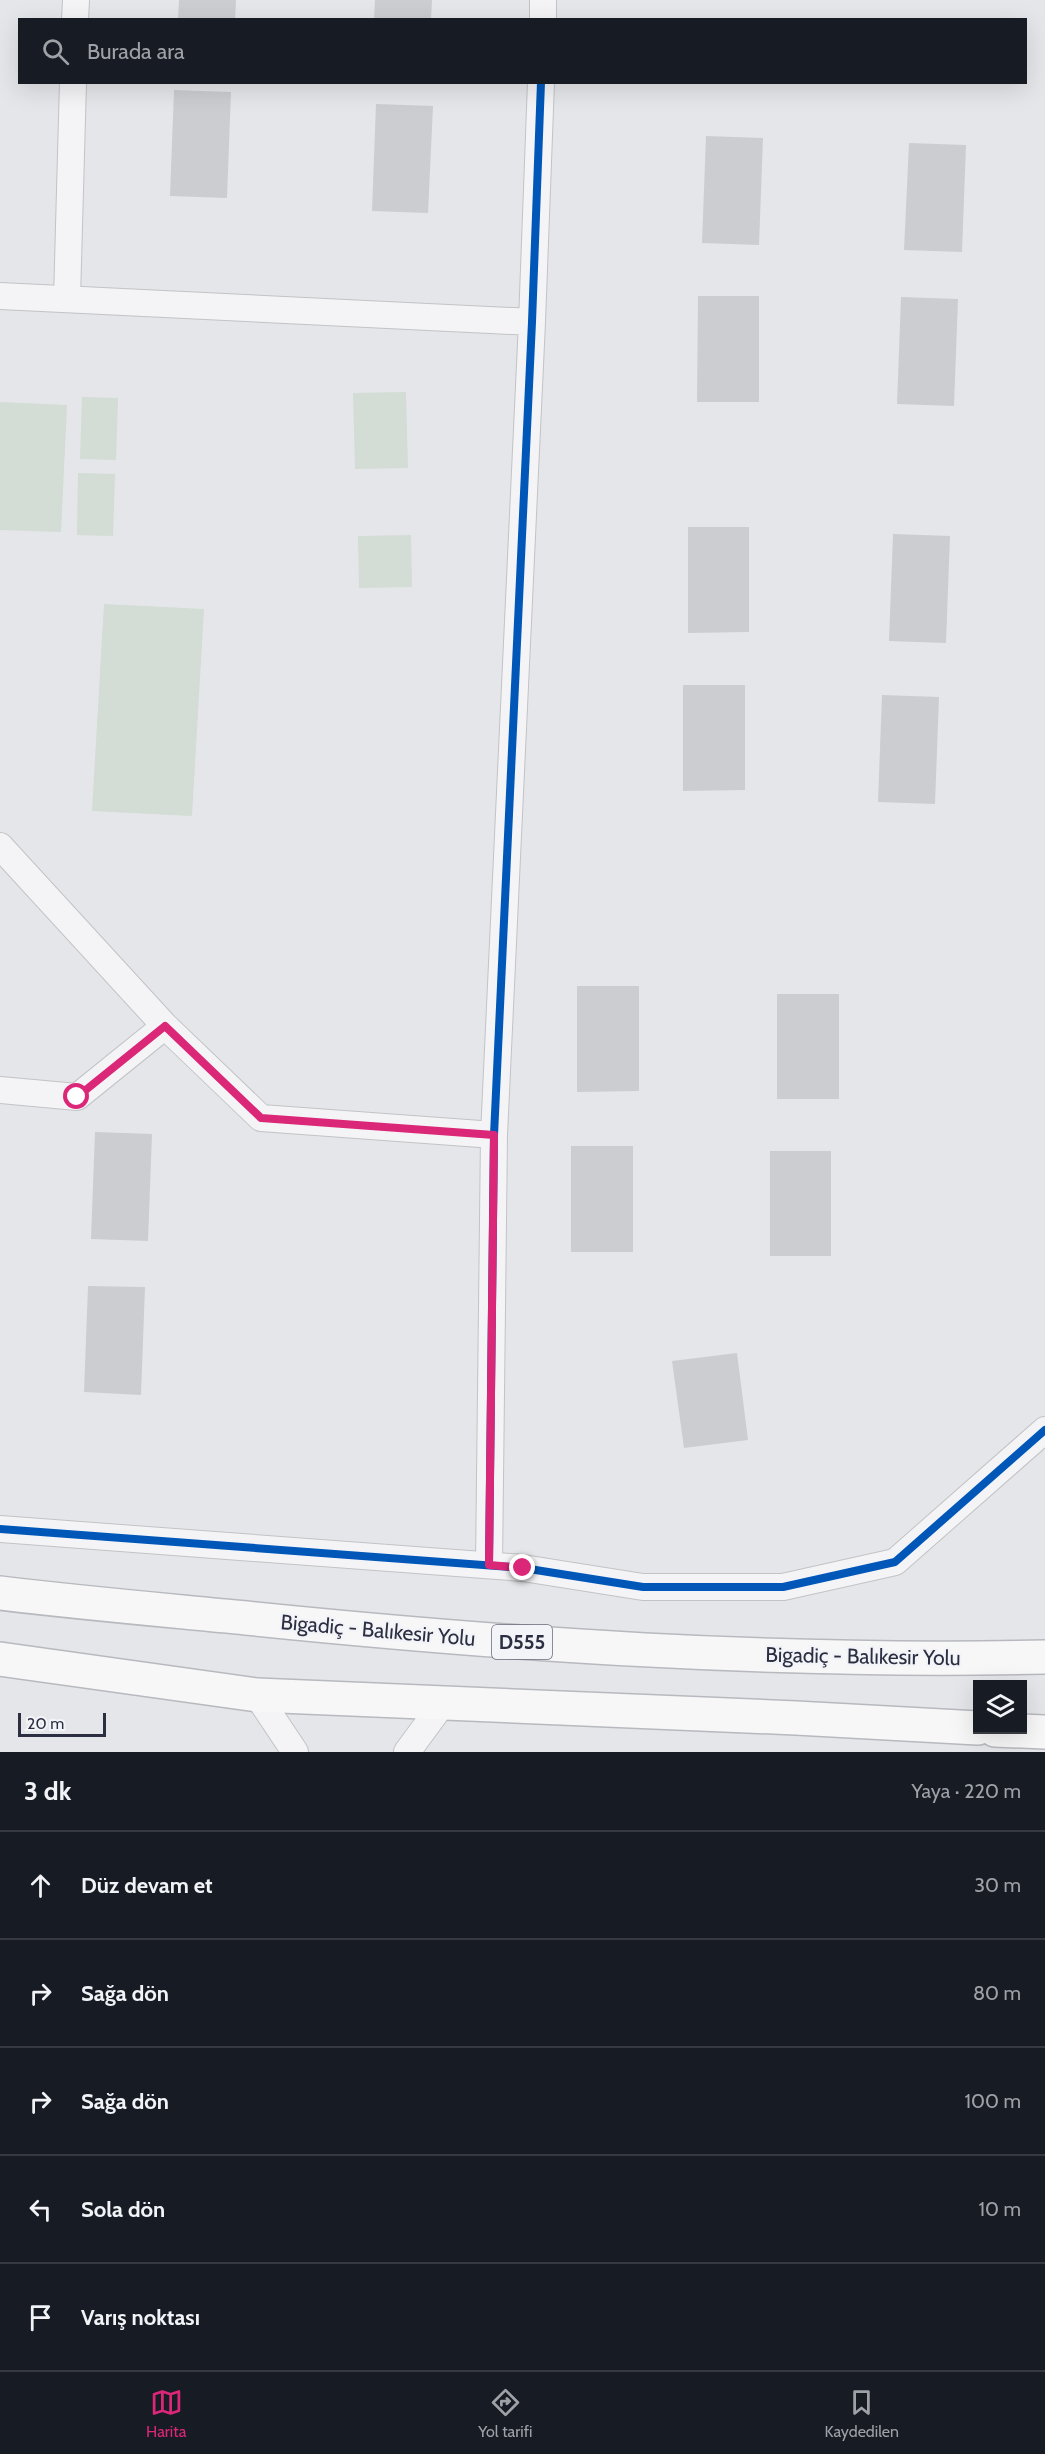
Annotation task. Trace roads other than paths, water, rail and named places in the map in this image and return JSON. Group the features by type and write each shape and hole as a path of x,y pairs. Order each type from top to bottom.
{"highway":[{"path":"0,1580 185,1612"},
{"name":"Bigadiç - Balıkesir Yolu","path":"0,1593 401,1634 690,1654 1045,1657"},
{"path":"0,1659 257,1695"},
{"path":"0,1681 973,1728"},
{"path":"1027,1731 1045,1732"}],"street":[{"path":"75,18 76,0"},
{"path":"543,0 543,18"},
{"path":"67,299 73,84"},
{"path":"489,1565 494,1135 532,322 540,84"},
{"path":"0,296 532,322"},
{"path":"0,846 165,1026 261,1118 494,1135"},
{"path":"0,1090 77,1097 165,1026"},
{"path":"0,1529 523,1568 643,1587 783,1587 895,1562 1045,1430"},
{"path":"257,1695 294,1752"},
{"path":"407,1752 443,1703"}]}
